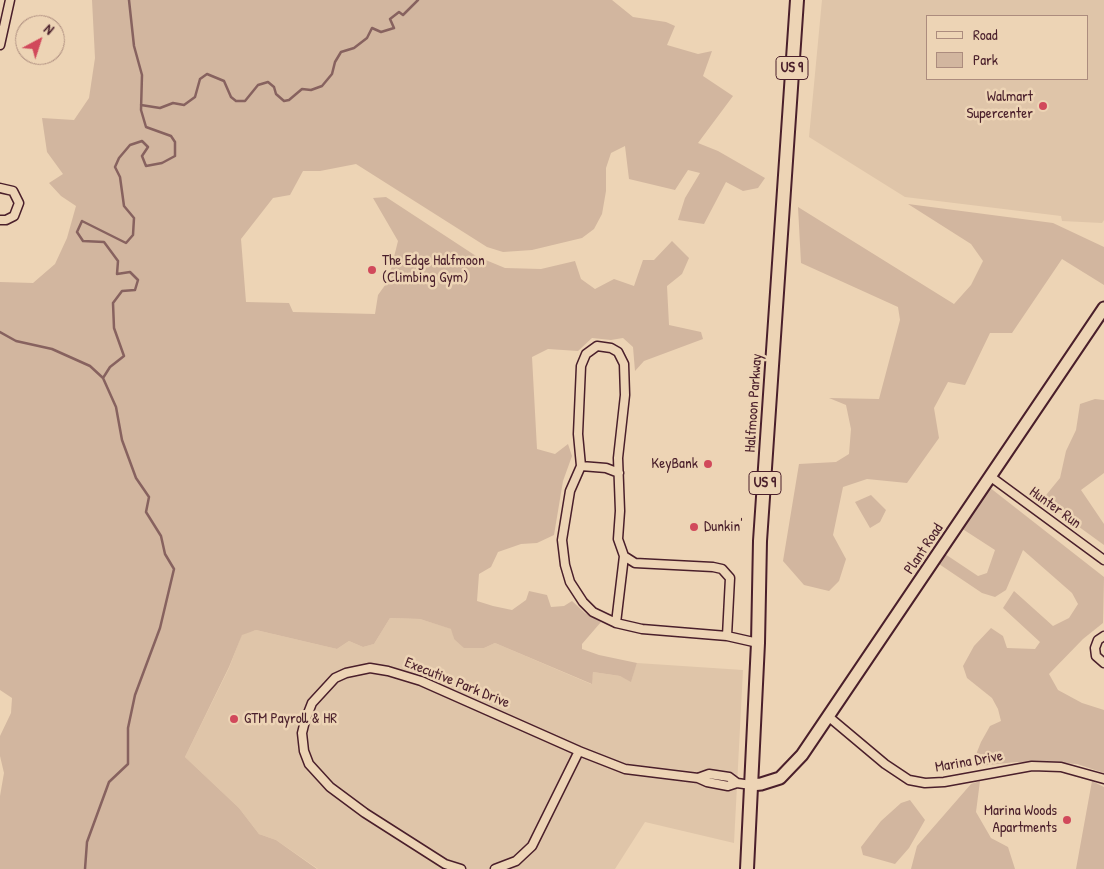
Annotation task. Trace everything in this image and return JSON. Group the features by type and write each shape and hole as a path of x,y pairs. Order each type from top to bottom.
{"main road":[{"name":"Halfmoon Parkway","path":"747,869 758,643 760,542 797,0"}],"street":[{"path":"0,45 10,0"},
{"path":"0,188 13,191 20,203 14,216 6,220 0,220"},
{"name":"Plant Road","path":"751,784 773,781 787,772 829,717 1104,308"},
{"path":"616,623 624,556 618,539 620,510 618,458 625,395 624,364 618,352 611,348 592,347 586,354 581,366 578,434 581,466 570,492 564,517 562,540 565,565 570,582 583,602 600,617 616,623 642,629 727,636 758,643"},
{"path":"581,466 606,468 619,473"},
{"name":"Hunter Run","path":"991,476 1104,560"},
{"path":"624,556 635,563 722,569 730,578 727,636"},
{"path":"1104,636 1098,640 1095,648 1096,656 1104,663"},
{"name":"Executive Park Drive","path":"461,869 444,864 365,812 330,787 308,764 304,752 302,733 305,721 312,703 335,678 357,670 370,668 388,671 421,681 579,751 625,769 698,778 707,782 728,786 737,783 751,784"},
{"name":"Marina Drive","path":"829,717 885,764 909,780 925,783 944,782 1032,766 1061,767 1104,779"},
{"path":"495,869 516,860 532,846 579,751"}],"shaded area":[{"path":"822,0 1104,0 1104,220 1102,223 1062,221 1061,216 905,197 809,137"},
{"path":"390,618 420,619 452,629 454,639 484,648 495,643 591,684 593,672 620,676 631,681 637,663 743,670 734,843 645,822 615,869 318,869 276,840 259,834 239,808 185,757 229,668 242,634 256,630 337,649 349,641 363,647 374,644"}],"green space":[{"path":"92,0 612,0 633,17 666,22 675,26 667,45 698,54 712,51 703,76 733,96 698,143 718,151 765,178 758,188 743,191 726,182 704,224 678,220 685,198 700,173 688,170 675,190 629,179 625,146 611,153 606,168 606,191 602,214 594,229 582,238 532,250 503,252 487,247 356,164 320,171 303,171 290,195 273,198 241,239 246,302 289,303 293,312 375,314 378,295 388,281 398,241 373,198 386,197 476,256 505,268 541,269 575,261 581,279 595,289 614,279 634,286 643,260 654,260 672,241 689,258 682,274 667,286 669,325 701,332 703,339 644,361 635,371 633,347 623,338 611,340 592,338 578,351 548,349 532,357 537,449 555,454 568,444 572,456 563,481 554,535 537,543 521,544 498,552 491,567 479,574 477,601 493,606 512,610 526,600 529,591 547,595 551,607 564,606 572,601 585,613 601,622 582,644 582,649 599,655 637,663 631,682 620,676 593,672 592,684 495,643 484,648 464,648 454,639 451,629 420,619 390,618 374,644 363,647 349,641 337,649 256,630 242,635 229,667 185,757 239,808 259,834 276,840 317,869 0,869 0,796 4,773 0,756 0,736 11,713 12,698 0,690 0,282 33,283 55,264 67,238 76,206 61,196 49,183 63,174 47,152 42,118 74,120 89,98 95,58"},
{"path":"908,204 1053,223 1104,247 1104,285 1062,259 1012,333 990,333 965,385 948,382 934,408 939,438 907,483 867,479 843,487 833,535 846,559 839,581 829,591 804,585 783,561 799,464 836,462 849,454 851,429 846,405 829,398 879,399 900,320 898,307 801,263 798,207 954,304 971,285 983,261 971,244"},
{"path":"1095,399 1104,400 1104,473 1081,490 1104,524 1104,545 1042,500 1060,478 1066,451 1076,430 1080,404"},
{"path":"989,487 1104,577 1103,623 1083,639 1049,674 1058,690 1082,703 1104,710 1104,773 1077,764 1016,762 979,766 975,757 990,726 1001,721 998,709 992,698 967,678 963,666 974,646 991,628 1003,636 1007,648 1035,649 1040,642 1003,608 1014,591 1053,626 1069,618 1078,604 1072,593 1023,550 1006,590 995,597 982,593 939,564 945,554 978,576 987,573 995,550 961,528"},
{"path":"871,495 886,510 880,522 870,528 855,502"},
{"path":"980,781 976,812 991,838 1008,847 1015,869 911,869 917,846 971,784"},
{"path":"1092,781 1104,787 1104,869 1076,869"},
{"path":"910,800 925,820 909,848 895,864 863,855 861,847 881,821 901,803"}],"waterway":[{"path":"85,869 87,842 109,782 128,764 128,728 135,695 160,628 174,569 165,554 161,536 146,512 149,497 136,478 122,440 116,407 103,378 110,367 124,356 114,328 113,303 122,291 135,290 138,280 130,272 117,274 118,261 104,242 83,241 77,232 82,221 126,243 133,235 134,218 124,206 120,177 115,167 119,158 130,145 142,141 148,147 142,156 146,166 162,163 175,156 175,142 171,136 146,127 141,110 142,75 134,46 129,0"},
{"path":"141,105 160,108 173,103 184,105 195,97 200,79 207,74 224,81 231,97 236,101 245,101 258,85 268,82 274,87 276,94 284,101 289,100 302,89 311,90 322,86 332,74 335,62 341,52 354,48 367,38 372,28 381,32 394,28 390,19 399,12 403,15 418,0"},
{"path":"0,332 16,341 52,349 90,366 103,378"}],"place":[{"name":"Walmart Supercenter","path":"1043,106"},
{"name":"The Edge Halfmoon (Climbing Gym)","path":"372,270"},
{"name":"KeyBank","path":"708,464"},
{"name":"Dunkin'","path":"694,527"},
{"name":"GTM Payroll & HR","path":"234,719"},
{"name":"Marina Woods Apartments","path":"1067,820"}]}
